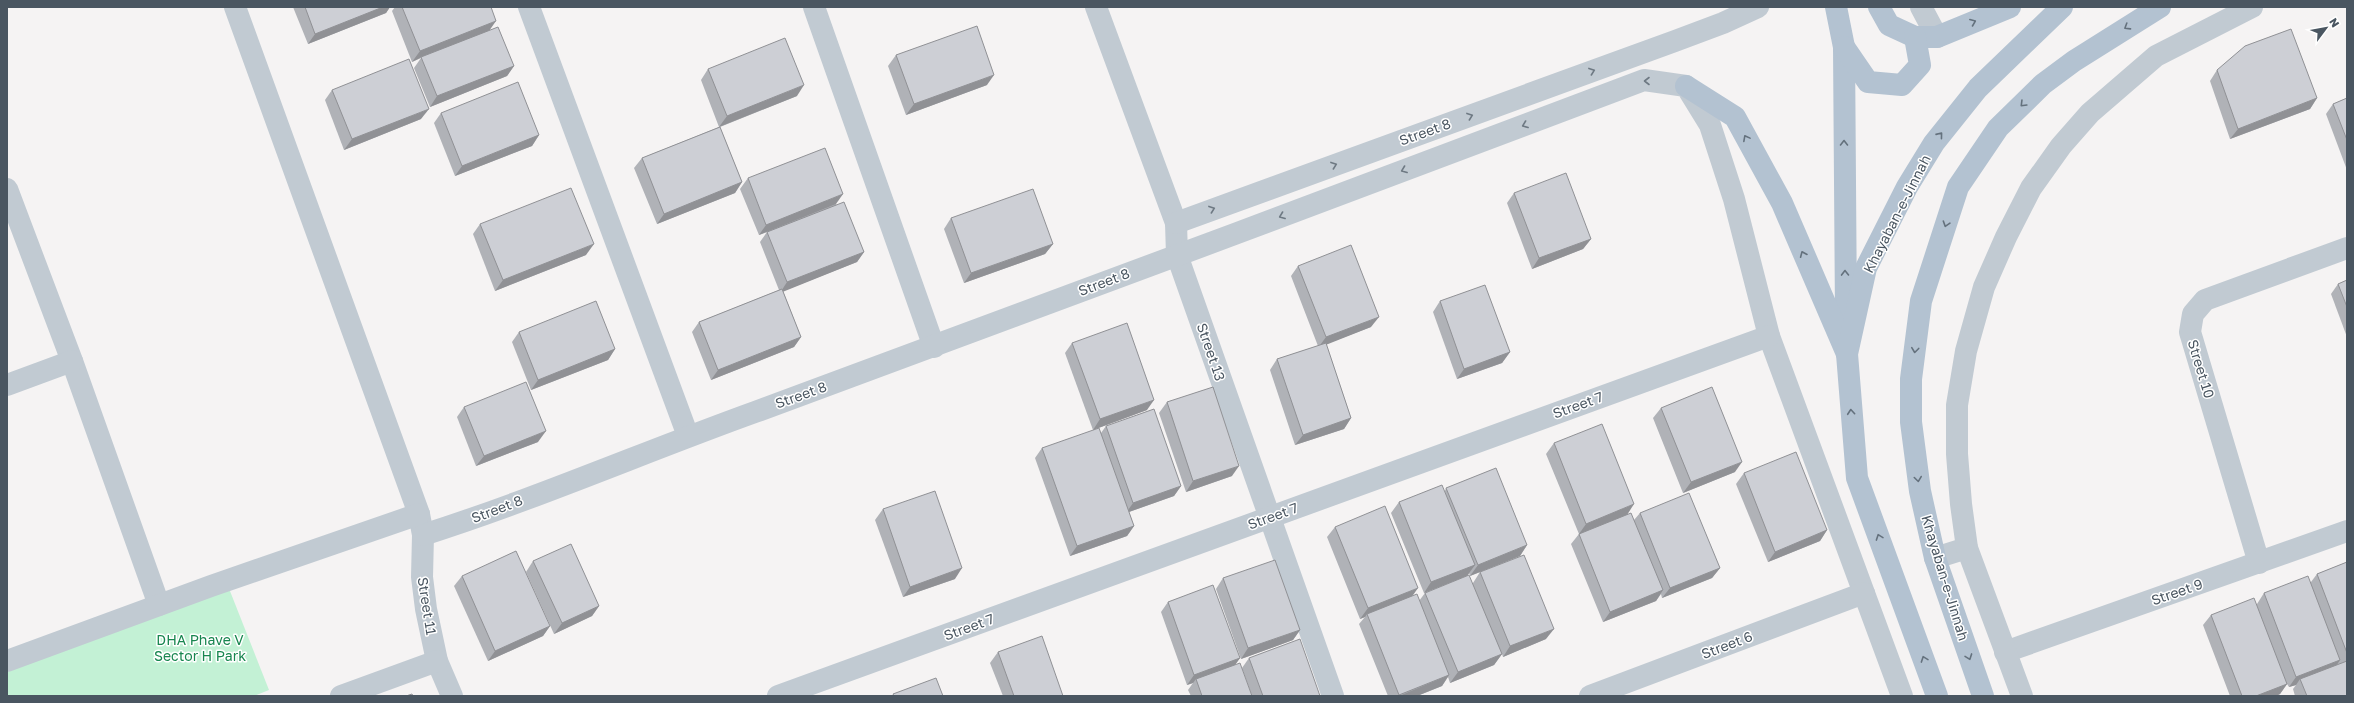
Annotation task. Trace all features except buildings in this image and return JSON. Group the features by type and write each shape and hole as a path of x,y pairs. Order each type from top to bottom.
{"main road":[{"path":"1836,7 1844,47 1847,354"},
{"path":"1879,7 1889,25 1914,37 1937,37 2010,7"},
{"name":"Khayaban-e-Jinnah","path":"1937,696 1857,478 1847,354 1866,268 1908,186 1934,143 1978,88 2062,7"},
{"name":"Khayaban-e-Jinnah","path":"1983,696 1935,558 1920,491 1911,422 1911,378 1921,301 1958,187 1998,128 2043,84 2103,42 2160,7"},
{"path":"1844,47 1868,82 1902,85 1920,65 1914,37"},
{"path":"1686,86 1735,117 1782,203 1847,354"}],"street":[{"name":"Street 11","path":"236,7 419,514 423,535 422,577 437,661 452,696"},
{"path":"529,7 688,436"},
{"path":"814,7 934,347"},
{"name":"Street 13","path":"1096,7 1176,223 1177,255 1269,517 1334,696"},
{"name":"Street 8","path":"1176,223 1675,41 1723,23 1758,7"},
{"path":"1921,7 1937,37"},
{"path":"2022,696 1967,548 1956,454 1957,405 1966,352 1984,287 2006,237 2031,188 2061,146 2090,113 2156,56 2252,7"},
{"name":"Street 8","path":"423,535 464,522 688,436 934,347 1644,80 1686,86"},
{"path":"1686,86 1710,125 1734,199 1769,336 1902,696"},
{"path":"7,189 72,362 159,605"},
{"name":"Street 10","path":"2260,563 2190,332 2193,314 2205,300 2347,248"},
{"name":"Street 7","path":"778,696 1769,336"},
{"path":"7,385 72,362"},
{"path":"7,662 159,605 419,514"},
{"name":"Street 9","path":"2006,652 2347,531"},
{"path":"1935,558 1967,548"},
{"name":"Street 6","path":"1590,696 1618,691 1864,593"},
{"path":"341,696 437,661"}],"green space":[{"name":"DHA Phave V Sector H Park","path":"228,586 269,690 254,696 7,696 7,672"}]}
